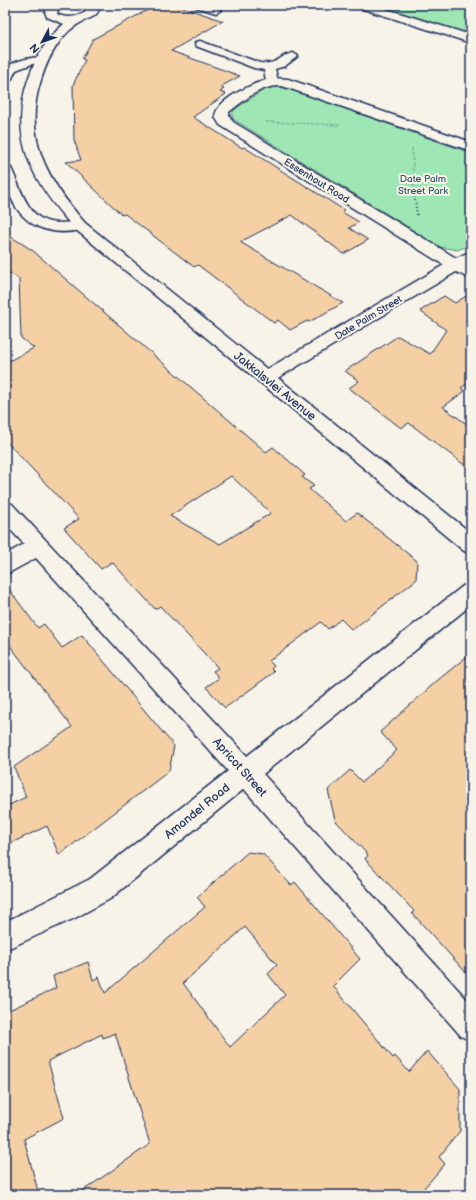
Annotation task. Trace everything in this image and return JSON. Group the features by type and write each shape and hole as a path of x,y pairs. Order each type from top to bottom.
{"street":[{"name":"Jakkalsvlei Avenue","path":"90,5 93,10 91,14 76,20 62,30 44,56 33,79 28,98 26,122 28,135 35,161 46,183 64,208 80,226 471,545"},
{"path":"361,5 471,39"},
{"path":"51,10 64,20 76,20"},
{"name":"Jakkalsvlei Avenue","path":"44,56 51,10"},
{"path":"223,120 221,115 222,110 258,86 271,74 294,85 471,147"},
{"name":"Essenhout Road","path":"223,120 471,274"},
{"name":"Date Palm Street","path":"265,378 471,256"},
{"name":"Apricot Street","path":"5,510 245,773 471,1026"},
{"path":"5,566 38,546"},
{"name":"Amandel Road","path":"5,936 65,908 100,889 471,592"}],"lane":[{"path":"200,5 216,10"},
{"path":"200,44 258,66 271,74 281,64 293,56"},
{"path":"5,82 12,68 44,56"},
{"path":"5,168 24,209 35,222 51,228 80,226"}],"path":[{"path":"223,120 341,125"},
{"path":"419,242 414,193 412,138 420,129"}],"green space":[{"path":"373,5 471,5 471,35"},
{"name":"Date Palm Street Park","path":"273,87 286,88 471,153 471,245 457,250 440,247 233,119 232,114 235,109 265,89"}],"building":[{"path":"157,5 177,5 223,21 171,51 240,76 220,87 224,89 220,92 226,94 193,117 242,148 244,147 344,210 342,212 359,222 349,228 368,240 344,254 292,215 240,242 343,303 309,322 307,321 290,330 278,320 274,323 198,265 194,267 125,214 122,215 66,162 81,160 74,140 73,85 85,60 82,59 93,39"},
{"path":"5,233 32,250 266,452 273,447 305,475 302,477 314,486 309,489 346,521 357,513 417,561 416,580 352,630 341,619 328,629 321,622 269,661 274,666 271,669 274,672 225,708 206,687 219,678 213,671 218,668 160,606 155,609 112,562 101,569 64,528 79,519 5,440 5,363 34,348 21,338 19,279 5,270","holes":["231,476 271,513 220,544 170,516"]},
{"path":"471,293 471,381 461,388 465,391 443,407 471,427 471,470 409,423 401,428 349,388 359,381 345,371 398,336 430,354 446,330 420,311 444,296 455,303"},
{"path":"5,584 38,628 44,624 62,648 82,635 174,746 169,771 59,855 47,826 5,846 5,807 26,797 14,767 72,727 5,639"},
{"path":"471,653 471,978 412,913 414,911 365,859 368,855 335,820 328,790 350,770 362,782 397,750 380,732 438,680"},
{"path":"248,852 263,854 291,885 295,882 360,959 333,986 393,1058 395,1056 409,1072 427,1051 460,1089 460,1131 439,1157 445,1164 418,1195 77,1195 150,1144 115,1033 103,1038 102,1034 48,1061 64,1118 24,1139 39,1195 5,1195 5,1012 56,988 53,976 88,962 93,980 99,977 105,993 205,907 197,897","holes":["245,927 277,965 268,974 285,995 230,1047 183,983"]}]}
